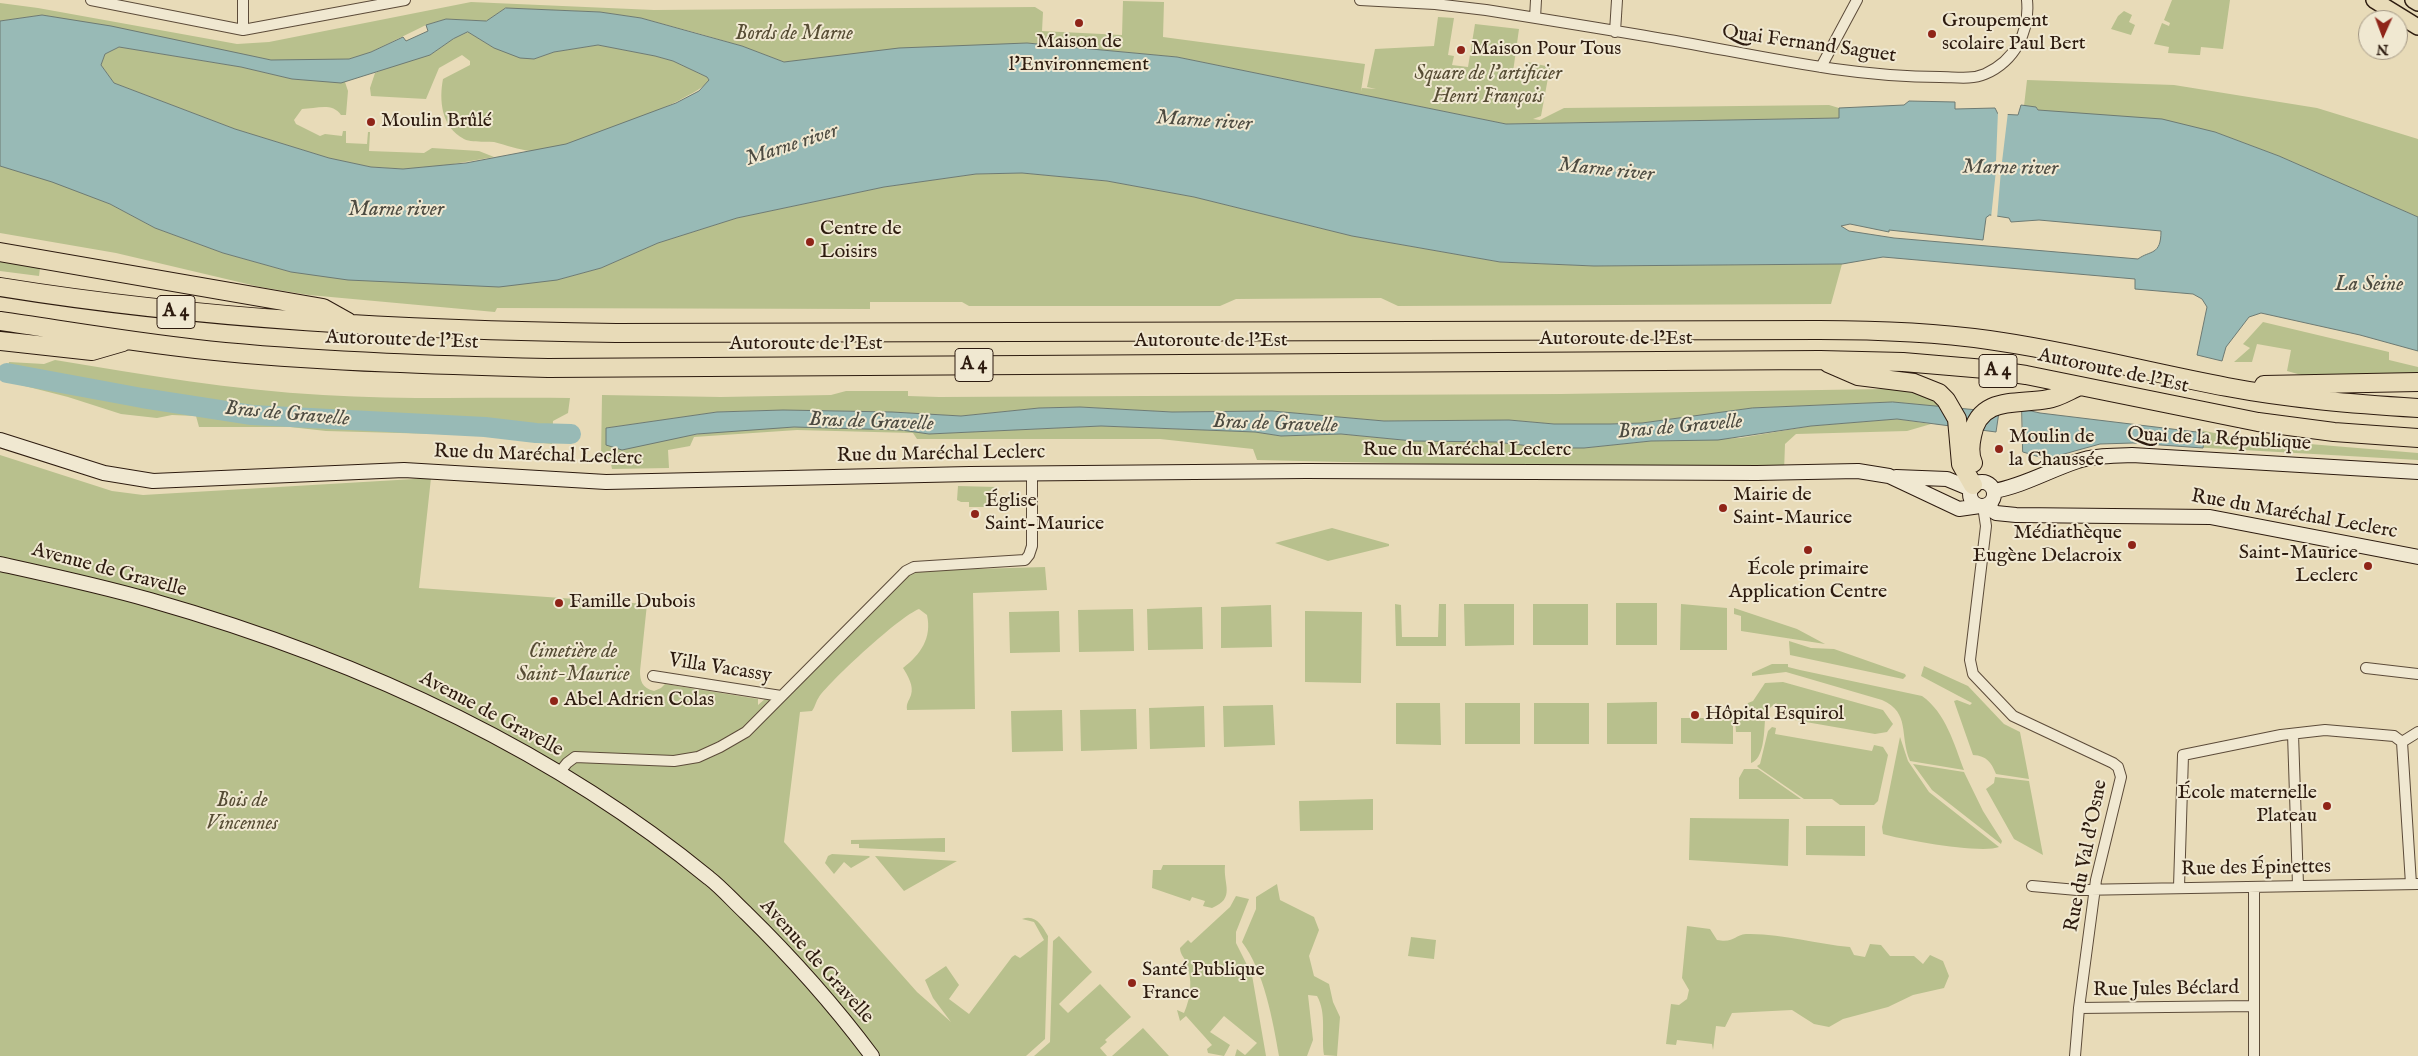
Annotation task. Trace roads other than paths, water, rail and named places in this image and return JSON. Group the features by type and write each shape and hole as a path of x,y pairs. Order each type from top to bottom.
{"highway":[{"path":"0,252 323,308 353,325"},
{"name":"Autoroute de l’Est","path":"0,288 180,312 353,325 501,331 616,333 1862,330 1989,340 2075,354 2223,386 2332,402 2418,408"},
{"name":"Autoroute de l’Est","path":"0,321 128,340 306,359 422,365 548,368 1820,360 1903,362 2026,375 2211,414 2326,431 2418,438"},
{"path":"0,341 92,351 128,340"},
{"path":"1820,360 1858,376 1914,383 1939,393 1946,400 1957,418 1961,464 1979,487"},
{"path":"2223,386 2418,382"},
{"path":"1979,487 1970,448 1973,431 1988,410 2009,402 2048,400 2080,386"}],"main road":[{"path":"2374,0 2418,27"},
{"path":"2413,0 2418,3"}],"street":[{"path":"91,0 242,30 405,0"},
{"path":"242,30 243,0"},
{"name":"Quai Fernand Saguet","path":"1360,0 1435,2 1821,67 1914,77 1972,77 1985,74 1996,67 2016,48 2024,35 2028,0"},
{"path":"1535,18 1536,0"},
{"path":"1615,32 1617,0"},
{"path":"1821,67 1858,0"},
{"name":"Rue du Maréchal Leclerc","path":"0,440 104,474 153,481 404,470 606,482 1342,470 1758,473 1814,470 1867,471 1889,476 1947,479 1979,487"},
{"name":"Quai de la République","path":"1979,487 2013,486 2080,460 2102,456 2132,455 2418,472"},
{"path":"559,773 575,758 667,761 708,754 746,732 906,571 914,567 1025,560 1030,555 1032,546 1032,474"},
{"name":"Rue du Maréchal Leclerc","path":"1889,476 1955,508 1966,509 1983,506 1996,513 2016,515 2210,517 2418,557"},
{"path":"1979,487 1992,501 1983,506 1971,500 1979,487"},
{"name":"Rue du Val d'Osne","path":"1983,506 1986,526 1970,660 1973,674 2013,716 2113,763 2120,772 2119,788 2094,890 2075,1056"},
{"name":"Avenue de Gravelle","path":"0,564 152,600 292,646 364,674 432,705 559,773 644,829 711,879 779,945 839,1012 872,1056"},
{"path":"2366,668 2418,674"},
{"name":"Villa Vacassy","path":"653,676 781,696"},
{"path":"2179,887 2183,754 2325,730 2394,736 2402,742 2415,884"},
{"path":"2402,742 2418,732"},
{"path":"2293,734 2298,885"},
{"name":"Rue des Épinettes","path":"2032,886 2094,890 2415,884"},
{"path":"2254,886 2254,1056"},
{"name":"Rue Jules Béclard","path":"2079,1008 2254,1006"}],"water":[{"path":"506,8 600,12 641,18 742,46 784,62 899,48 1027,43 1177,57 1506,124 1839,118 1839,108 1904,105 1909,101 1955,102 1955,109 1995,108 1998,114 2018,115 2021,105 2036,107 2038,110 2162,119 2215,132 2279,156 2418,217 2418,351 2360,335 2261,313 2249,317 2226,347 2222,361 2197,355 2207,307 2202,299 2193,294 2135,289 2135,279 1883,257 1842,264 1594,266 1500,262 1352,236 1194,197 1107,181 1022,173 976,174 884,187 737,218 658,243 601,268 557,280 499,287 348,280 291,272 223,253 155,228 110,204 52,182 0,166 0,21 42,15 111,26 271,60 349,59 371,52 403,37 406,41 428,31 426,25 446,19 486,21","holes":["468,32 494,48 520,58 534,59 554,52 598,45 673,61 707,77 709,80 699,91 676,103 566,144 466,163 403,169 371,167 329,158 235,129 114,83 101,65 105,54 119,47 241,67 292,79 341,83 430,55 453,39","1990,215 2009,218 2011,222 2039,220 2161,231 2161,239 2154,251 2138,259 1894,238 1849,231 1841,226 1850,224 1889,232 1889,230 1983,240 1986,218"]},
{"name":"Bras de Gravelle","path":"1893,402 1999,412 1996,432 1897,419 1811,426 1718,440 1651,441 1584,448 1547,448 1496,442 1413,441 1341,434 1281,436 1255,432 1101,426 929,434 901,430 794,427 697,434 622,450 606,445 606,428 717,412 783,410 892,412 961,416 1039,408 1080,407 1172,412 1272,411 1384,421 1509,420 1554,424 1610,424 1642,423 1752,408"},
{"path":"2022,409 2040,413 2205,433 2203,448 2133,443 2100,444 2046,459 2023,452"}],"waterway":[{"name":"Bras de Gravelle","path":"7,373 142,398 252,415 485,427 536,433 571,434"}],"place":[{"name":"Maison de l'Environnement","path":"1079,23"},
{"name":"Groupement scolaire Paul Bert","path":"1932,34"},
{"name":"Maison Pour Tous","path":"1461,50"},
{"name":"Moulin Brûlé","path":"371,122"},
{"name":"Centre de Loisirs","path":"810,242"},
{"name":"Moulin de la Chaussée","path":"1999,449"},
{"name":"Mairie de Saint-Maurice","path":"1723,508"},
{"name":"Église Saint-Maurice","path":"975,514"},
{"name":"Médiathèque Eugène Delacroix","path":"2132,545"},
{"name":"École primaire Application Centre","path":"1808,550"},
{"name":"Saint-Maurice Leclerc","path":"2368,566"},
{"name":"Famille Dubois","path":"559,603"},
{"name":"Abel Adrien Colas","path":"554,701"},
{"name":"Hôpital Esquirol","path":"1695,715"},
{"name":"École maternelle Plateau","path":"2327,806"},
{"name":"Santé Publique France","path":"1132,983"}],"park label":[{"name":"Bords de Marne","path":"794,35"},
{"name":"Square de l'artificier Henri François","path":"1488,86"},
{"name":"Cimetière de Saint-Maurice","path":"573,664"},
{"name":"Bois de Vincennes","path":"242,814"}],"water label":[{"name":"Marne river","path":"1204,122"},
{"name":"Marne river","path":"792,146"},
{"name":"Marne river","path":"2010,169"},
{"name":"Marne river","path":"1606,171"},
{"name":"Marne river","path":"396,211"},
{"name":"La Seine","path":"2369,286"}]}
